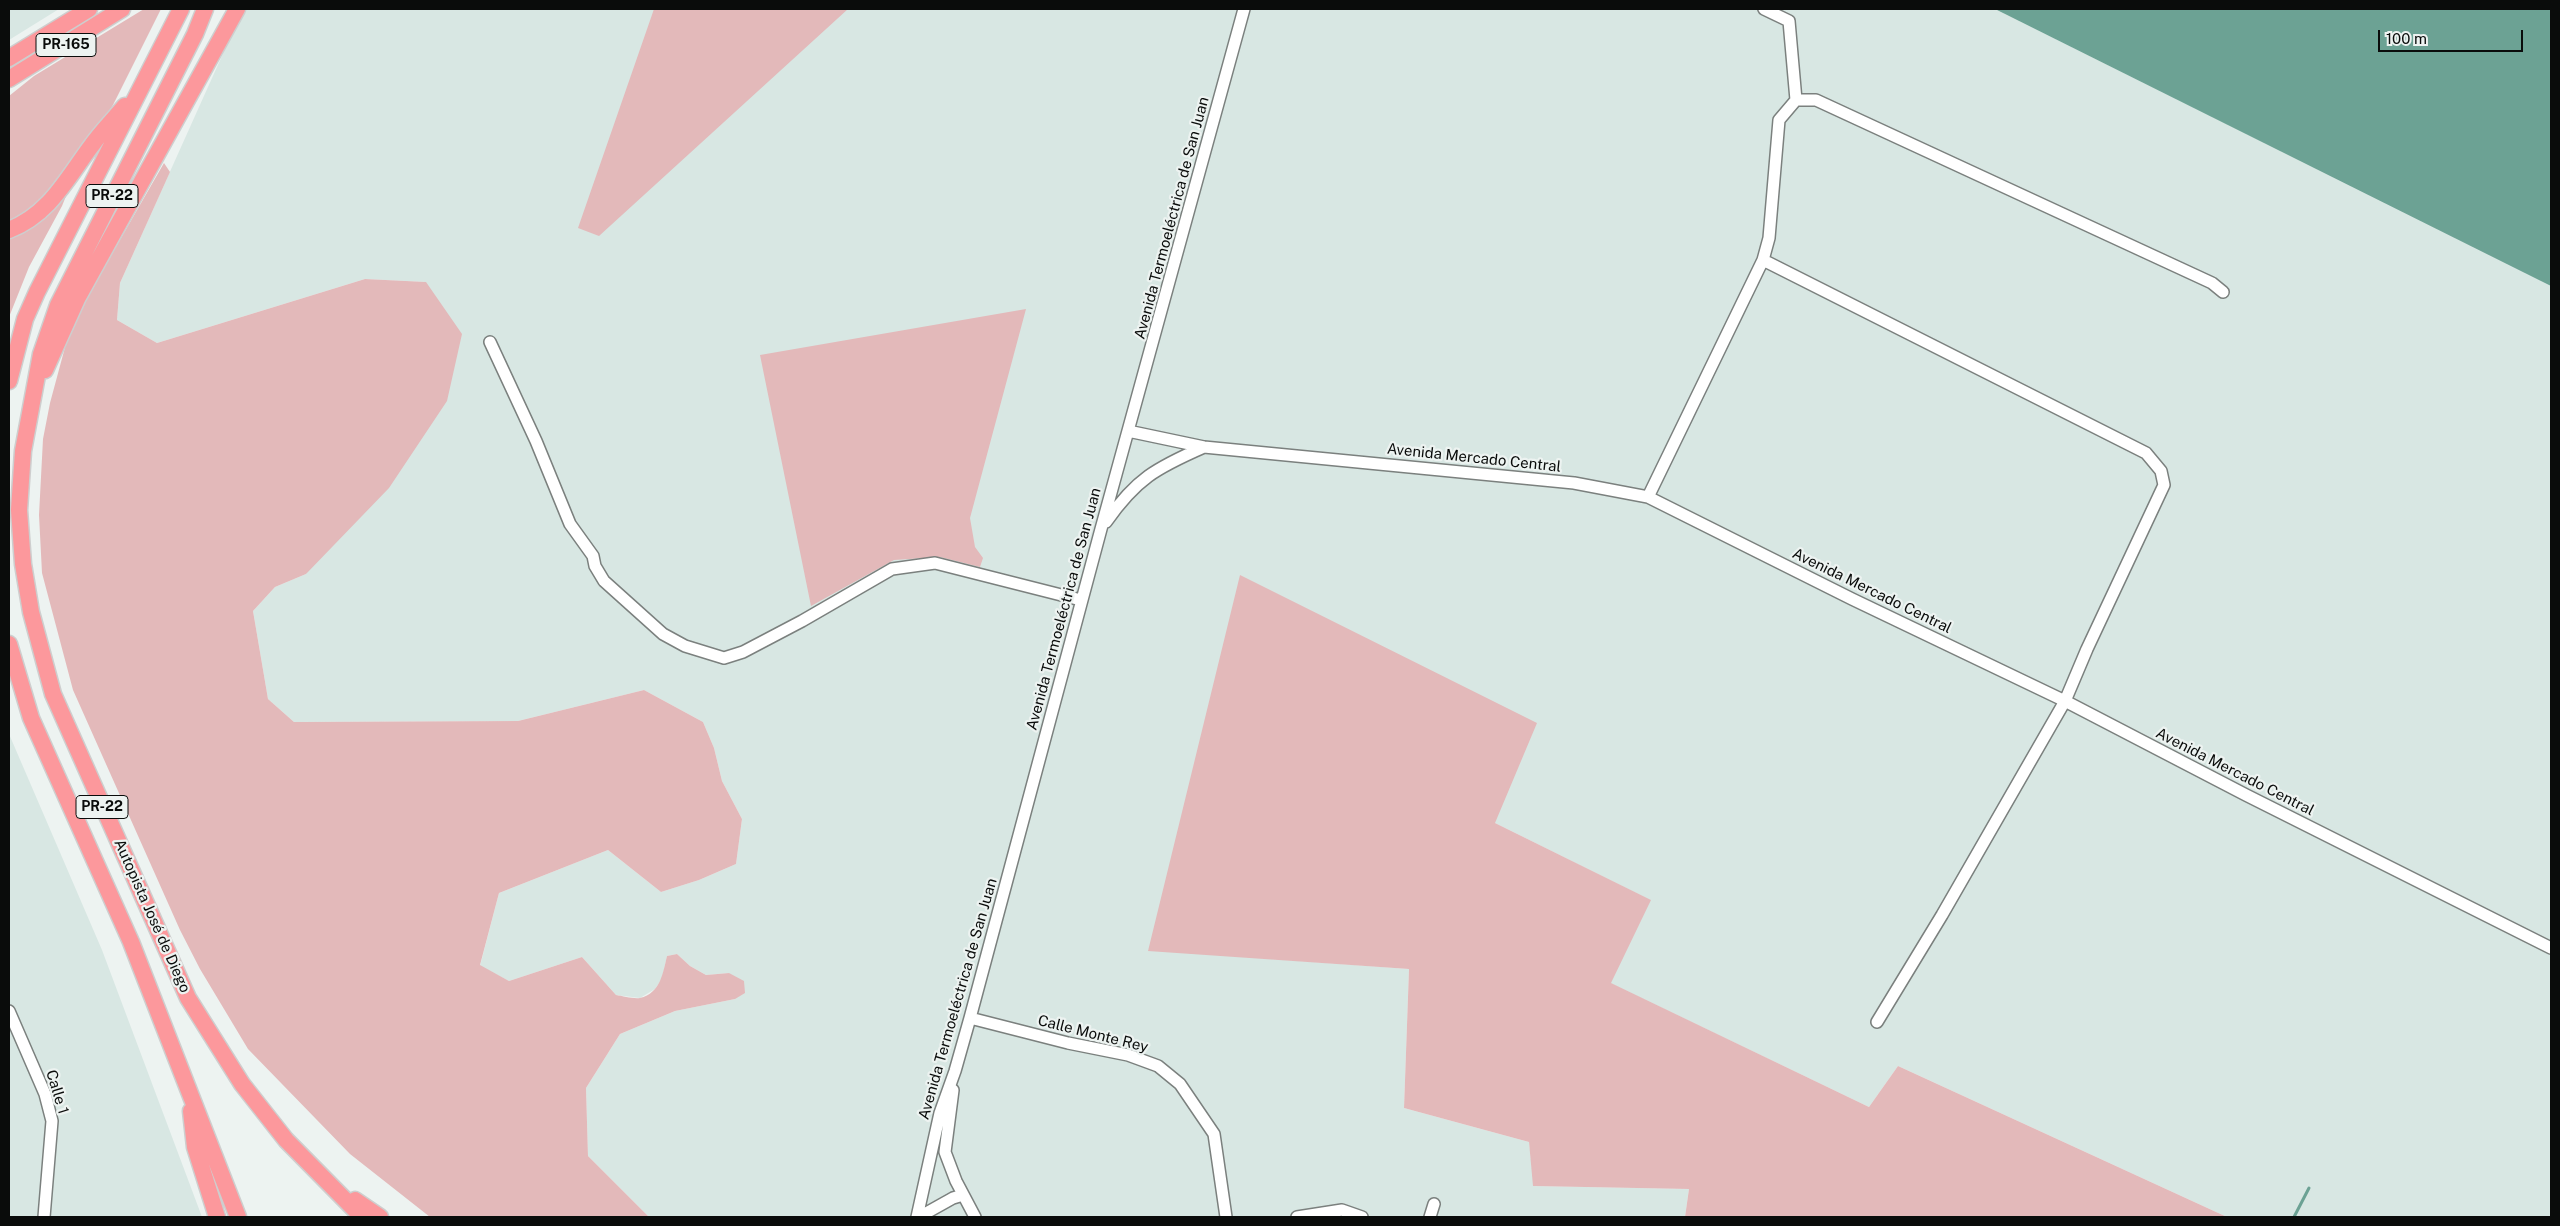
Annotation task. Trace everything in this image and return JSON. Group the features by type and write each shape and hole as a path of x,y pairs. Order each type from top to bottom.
{"highway":[{"path":"39,39 76,9"},
{"name":"PR-165","path":"9,58 89,9"},
{"name":"PR-165","path":"9,79 122,9"},
{"name":"PR-22","path":"9,381 25,319 37,292 181,9"},
{"name":"Autopista José de Diego","path":"205,9 58,305 41,354 22,451 19,510 23,564 31,612 53,694 188,998 242,1084 286,1140 320,1177 362,1217"},
{"path":"35,390 78,299 237,9"},
{"path":"9,91 50,62 83,34"},
{"path":"9,230 28,221 51,202 93,143 140,90"},
{"name":"Autopista José de Diego","path":"9,644 31,718 131,942 238,1217"},
{"path":"9,684 31,718"},
{"path":"189,1091 194,1147 217,1217"},
{"path":"320,1177 380,1217"}],"street":[{"name":"Avenida Termoeléctrica de San Juan","path":"918,1217 940,1114 956,1071 1100,529 1244,9"},
{"path":"1648,497 1763,260 1769,238 1779,120 1796,100 1789,21 1764,9"},
{"path":"1796,100 1816,100 2212,283 2223,292"},
{"path":"1763,260 2146,452 2161,471 2164,484 2087,649 2066,701 1942,915 1877,1022"},
{"path":"490,342 536,440 570,524 593,556 595,566 604,581 663,634 685,646 724,658 743,652 802,621 892,569 935,563 1081,600"},
{"name":"Avenida Mercado Central","path":"1128,431 1204,447 1574,483 1648,497 1852,599 2066,701 2255,800 2551,948"},
{"path":"1100,529 1125,495 1145,477 1166,464 1204,447"},
{"name":"Calle 1","path":"9,1011 45,1094 52,1121 44,1217"},
{"name":"Calle Monte Rey","path":"970,1018 1068,1043 1128,1054 1158,1066 1180,1084 1214,1134 1226,1217"},
{"path":"956,1071 945,1152 956,1181 976,1217"},
{"path":"918,1217 953,1198 964,1195"},
{"path":"1430,1217 1434,1204"},
{"path":"1298,1217 1342,1210 1362,1217"}],"shaded area":[{"path":"9,9 59,9 9,40"},
{"path":"144,9 161,9 113,105 93,137 53,194 9,224 9,96 34,76"},
{"path":"243,9 1995,9 2537,278 2551,286 2551,1217 2227,1217 1898,1066 1869,1107 1610,983 1650,900 1495,823 1148,950 1409,969 1404,1108 1529,1142 1534,1186 1689,1189 1685,1217 649,1217 588,1156 586,1088 620,1034 675,1011 735,999 729,973 706,975 690,966 677,954 667,956 662,979 655,989 640,998 616,995 582,957 509,981 480,966 499,893 608,850 661,892 699,880 736,864 742,819 722,781 714,748 703,722 644,690 518,721 294,722 268,699 253,611 275,587 306,574 426,282 365,279 157,343 117,320 120,283"},
{"path":"654,9 848,9 599,236 578,228"},
{"path":"1995,9 2551,9 2551,286"},
{"path":"164,163 170,172 120,283 117,320 157,343 365,279 426,282 462,334 447,401 389,488 306,574 275,587 253,611 268,699 294,722 518,721 644,690 703,722 714,748 722,781 742,819 736,864 699,880 661,892 608,850 499,893 480,965 509,981 582,957 616,995 634,998 640,998 653,992 660,981 667,956 677,954 690,966 706,975 729,973 744,981 745,993 735,999 675,1011 620,1034 586,1088 588,1156 649,1217 430,1217 350,1154 248,1049 200,969 180,930 73,690 42,573 39,515 43,439 50,403 71,325"},
{"path":"63,195 66,196 62,206 29,267 9,317 9,234"},
{"path":"1026,309 970,518 975,547 983,558 980,567 940,557 894,560 811,606 760,355"},
{"path":"1240,575 1537,723 1495,823 1651,900 1611,983 1869,1107 1898,1066 2227,1217 1685,1217 1689,1189 1533,1186 1529,1142 1404,1108 1409,969 1148,951"},
{"path":"9,734 102,950 202,1217 9,1217"}],"waterway":[{"path":"2294,1217 2309,1188"}]}
